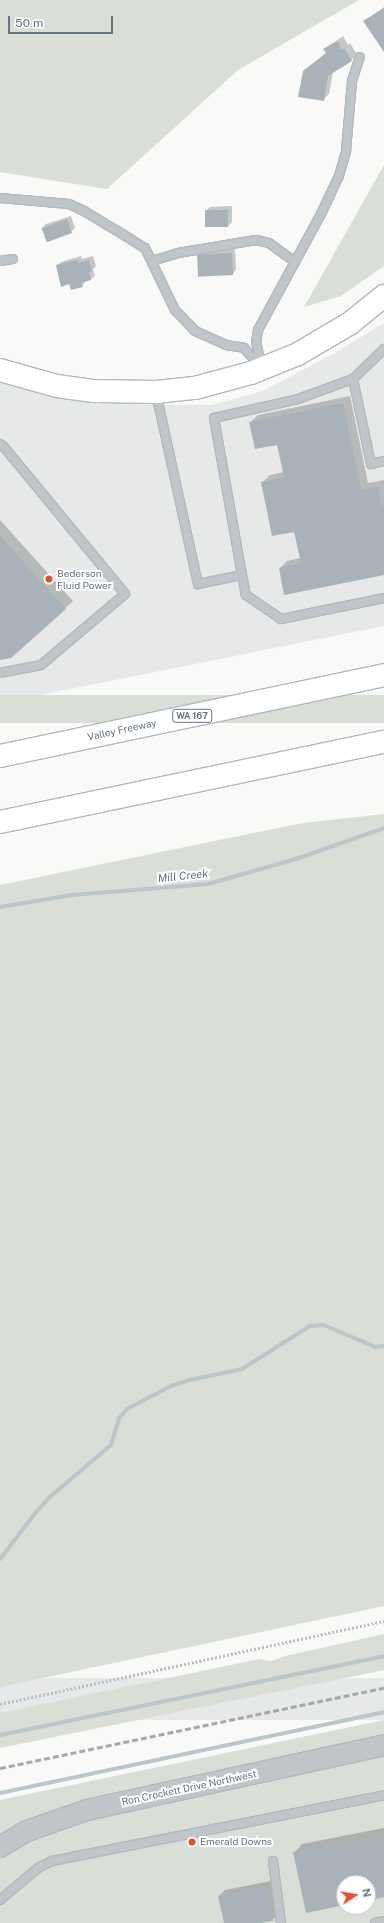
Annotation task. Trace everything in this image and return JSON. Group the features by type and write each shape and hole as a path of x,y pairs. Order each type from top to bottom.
{"main road":[{"path":"0,370 68,388 113,392 156,392 201,386 262,369 298,354 332,335 384,296"},
{"name":"Valley Freeway","path":"0,756 384,675"},
{"path":"0,822 384,742"}],"street":[{"name":"Ron Crockett Drive Northwest","path":"0,1846 27,1830 86,1810 384,1745"}],"lane":[{"path":"262,369 256,343 258,330 322,214 339,176 346,151 352,81 360,57"},
{"path":"0,198 69,204 84,211 144,248 152,261 175,310 195,331 221,343 244,348 262,369"},
{"path":"152,261 178,254 256,240 268,244 295,262"},
{"path":"0,261 13,259"},
{"path":"384,349 353,379 298,399 214,418 246,595 282,619 384,598"},
{"path":"353,379 371,464 384,461"},
{"path":"156,392 198,584 242,575"},
{"path":"0,444 125,594 42,665 0,673"},
{"path":"0,1900 38,1868 52,1861 384,1795"},
{"path":"273,1861 281,1923"},
{"path":"375,1923 384,1921"}],"path":[{"path":"0,1704 384,1621"}],"shaded area":[{"path":"0,0 359,0 238,70 107,189 0,172"},
{"path":"384,165 384,266 341,296 304,307"},
{"path":"384,323 384,626 0,703 0,373 92,404 211,405 263,391 333,354"},
{"path":"0,695 384,695 384,723 0,723"},
{"path":"384,814 384,1606 0,1687 0,885 303,823"},
{"path":"384,1634 384,1670 0,1748 0,1713 259,1659 272,1661 285,1656"},
{"path":"0,1678 384,1678 384,1720 0,1720"},
{"name":"Emerald Downs","path":"384,1720 384,1923 0,1923 0,1800"}],"building":[{"path":"384,8 384,52 363,21"},
{"path":"337,41 342,50 344,48 352,61 328,76 324,101 298,97 303,71 326,53 323,49"},
{"path":"205,210 228,210 228,227 205,227"},
{"path":"67,219 72,233 47,242 42,228"},
{"path":"232,253 233,275 198,277 197,255"},
{"path":"77,260 78,263 89,260 92,271 89,272 91,280 81,283 83,287 71,290 69,284 61,287 56,265"},
{"path":"343,403 361,490 378,487 381,506 384,505 384,575 284,595 279,568 301,563 294,532 272,536 261,482 284,477 277,445 255,449 249,422"},
{"path":"0,536 66,609 11,658 0,660"},
{"path":"375,1836 376,1842 384,1841 384,1897 376,1899 376,1875 336,1875 336,1907 306,1913 293,1852"},
{"path":"266,1886 273,1921 261,1923 224,1923 218,1896"}],"waterway":[{"name":"Mill Creek","path":"0,907 72,895 208,884 296,859 384,828"},
{"path":"0,1559 36,1512 51,1496 111,1445 119,1418 127,1409 171,1386 190,1380 242,1369 310,1326 324,1325 375,1347 384,1346"},
{"path":"0,1735 384,1656"},
{"path":"0,1793 384,1712"}],"railway":[{"path":"0,1768 384,1688"}],"place":[{"name":"Bederson Fluid Power","path":"49,579"},
{"name":"Emerald Downs","path":"192,1842"}]}
